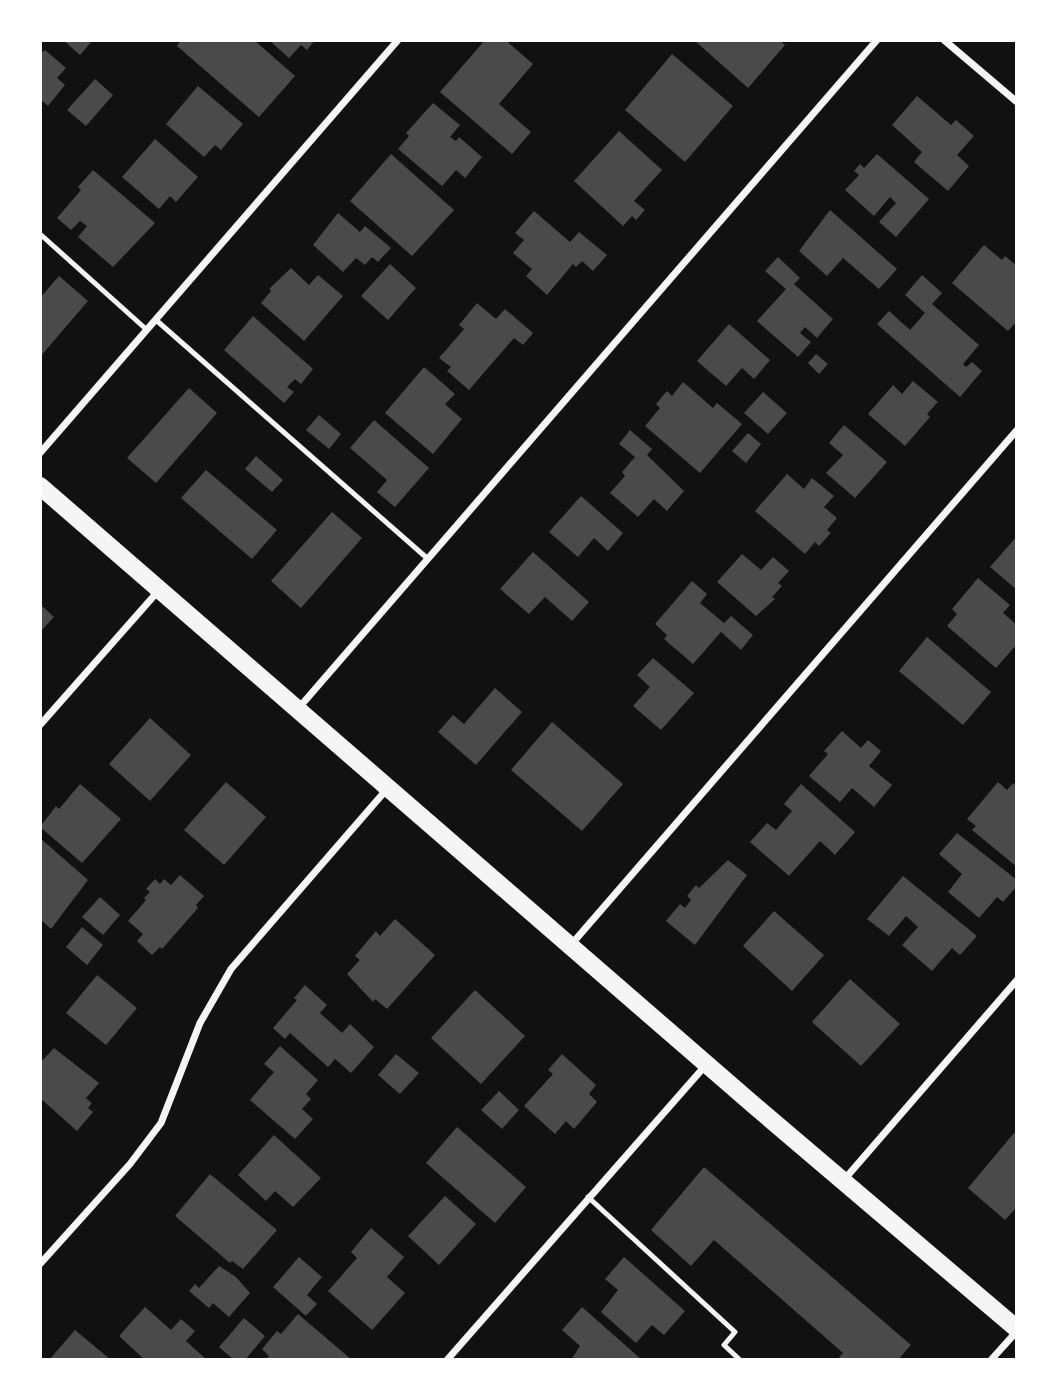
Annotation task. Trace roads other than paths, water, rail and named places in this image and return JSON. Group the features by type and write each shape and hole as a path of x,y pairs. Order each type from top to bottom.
{"main road":[{"path":"40,486 296,710 1017,1330"}],"street":[{"path":"40,453 398,40"},
{"path":"296,710 877,40"},
{"path":"944,40 1017,102"},
{"path":"570,946 1017,430"},
{"path":"40,725 160,589"},
{"path":"40,1264 130,1164 161,1123 200,1023 231,969 388,788"},
{"path":"842,1181 1017,980"},
{"path":"447,1360 706,1064"},
{"path":"990,1360 1017,1330"}],"lane":[{"path":"40,234 147,330"},
{"path":"156,320 428,559"},
{"path":"588,1197 735,1332 724,1345 740,1360"}]}
